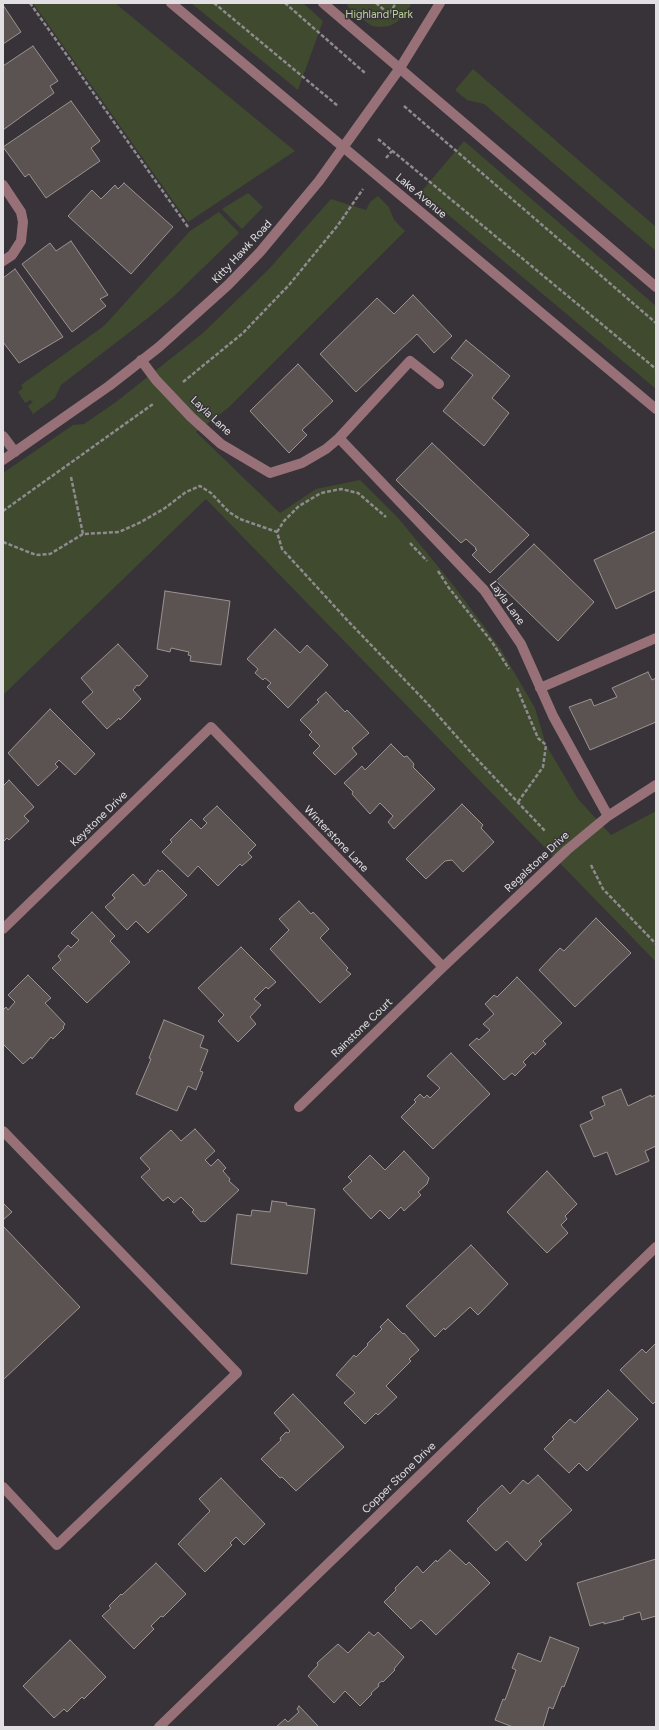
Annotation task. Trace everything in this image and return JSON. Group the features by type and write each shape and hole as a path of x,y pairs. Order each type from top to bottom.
{"street":[{"name":"Lake Avenue","path":"171,3 656,409"},
{"path":"323,3 656,287"},
{"name":"Kitty Hawk Road","path":"3,460 109,386 194,317 228,286 294,214 400,68 440,3"},
{"path":"3,184 21,212 23,222 21,241 12,254 3,261"},
{"name":"Layla Lane","path":"141,360 156,380 191,417 221,444 270,473 302,463 326,449 410,361 439,384"},
{"path":"3,436 14,452"},
{"name":"Layla Lane","path":"338,438 484,590 520,644 553,716 608,816"},
{"path":"540,688 656,638"},
{"name":"Keystone Drive","path":"3,929 211,727"},
{"name":"Winterstone Lane","path":"211,727 443,966"},
{"name":"Regalstone Drive","path":"443,966 567,850 608,816 656,785"},
{"name":"Rainstone Court","path":"298,1107 443,966"},
{"path":"3,1131 237,1373 57,1545 3,1487"},
{"name":"Copper Stone Drive","path":"159,1727 656,1247"}],"path":[{"path":"30,3 188,227"},
{"path":"214,3 338,106"},
{"path":"285,3 365,73"},
{"path":"376,3 389,14 396,3"},
{"path":"404,106 656,323"},
{"path":"378,139 656,369"},
{"path":"383,162 392,150"},
{"path":"3,511 169,392 215,357 243,333 276,300 338,225 363,189"},
{"path":"70,477 83,534"},
{"path":"3,542 36,555 50,554 83,534 119,532 142,522 165,508 186,492 200,486 211,493 229,512 240,519 277,532"},
{"path":"387,519 358,493 341,489 321,493 299,506 284,521 277,532 282,549 348,621 426,702 475,757 545,830"},
{"path":"407,540 438,572 448,588 492,642 511,671"},
{"path":"516,684 538,738 546,745 544,766 518,802"},
{"path":"591,865 603,889 656,944"}],"green space":[{"path":"33,3 115,3 295,151 188,222"},
{"path":"191,3 303,3 323,21 298,90"},
{"name":"Highland Park","path":"346,3 412,3 405,14 397,22 389,26 381,27 372,26 349,8"},
{"path":"473,69 656,227 656,251 484,104 467,100 455,90"},
{"path":"464,141 656,306 656,389 421,192"},
{"path":"248,193 263,207 242,229 222,209"},
{"path":"378,196 389,207 394,220 405,231 228,408 196,432 280,513 316,489 360,480 399,519 454,586 500,648 535,708 546,745 578,799 611,835 656,811 656,962 206,499 3,695 3,473 73,425 84,424 116,402 203,333 269,269 331,199 366,210 370,202"},
{"path":"219,212 239,233 173,297 61,385 55,398 33,414 28,406 33,402 30,400 25,403 18,392 23,388 21,385 104,326 190,231"}],"building":[{"path":"3,5 21,32 3,44"},
{"path":"33,46 58,81 50,86 54,93 3,130 3,66"},
{"path":"71,101 100,141 91,148 100,161 46,198 29,174 25,177 3,147"},
{"path":"124,183 173,227 131,274 68,216 92,190 101,199 115,185 118,189"},
{"path":"71,241 108,295 100,299 106,306 72,332 22,264 50,243 56,251"},
{"path":"15,269 63,337 19,363 3,342 3,278"},
{"path":"413,295 452,336 434,353 417,334 356,392 320,354 377,298 394,314"},
{"path":"466,340 510,376 492,398 509,413 484,446 443,411 473,375 451,358"},
{"path":"298,364 333,401 302,430 307,435 289,453 250,411"},
{"path":"432,443 529,535 490,573 472,555 477,550 475,549 476,548 466,539 461,543 396,480"},
{"path":"656,531 656,590 616,609 594,560"},
{"path":"534,544 594,602 558,641 496,581"},
{"path":"165,591 230,601 221,665 190,661 191,656 188,655 189,652 171,648 170,652 157,649"},
{"path":"275,629 300,653 307,645 328,665 288,708 267,687 271,683 265,678 263,680 255,673 258,669 247,659"},
{"path":"118,644 148,676 133,690 141,699 120,720 119,718 107,729 82,702 93,692 81,678"},
{"path":"648,672 652,680 656,678 656,722 590,750 569,707 591,699 594,706 617,697 612,688"},
{"path":"326,692 345,712 347,710 369,733 352,748 357,754 335,775 313,753 320,746 309,735 312,732 300,720 319,702 317,700"},
{"path":"50,709 95,754 75,775 59,760 55,764 58,767 38,786 8,753"},
{"path":"391,744 404,757 407,756 414,764 413,767 435,789 394,829 388,822 393,816 380,803 370,814 344,783 362,766 365,770"},
{"path":"9,780 34,807 24,816 29,821 9,840 7,838 3,842 3,786"},
{"path":"462,804 483,825 481,828 494,842 463,872 452,860 445,861 426,879 406,859"},
{"path":"217,806 256,845 248,853 252,857 242,866 240,864 218,886 198,866 188,877 162,852 172,842 170,840 191,819 201,829 207,823 203,819"},
{"path":"158,870 160,872 162,870 187,895 148,933 136,921 127,930 105,907 115,898 112,895 133,874 144,886 150,881 149,880"},
{"path":"299,901 311,914 313,912 329,929 320,938 348,968 346,970 351,974 320,1003 270,949 289,930 279,919"},
{"path":"92,912 115,936 110,941 130,962 87,1003 52,968 61,960 58,956 68,945 71,948 79,940 71,933"},
{"path":"596,918 631,953 575,1007 539,970 560,948 564,951"},
{"path":"241,947 276,982 268,989 266,987 254,999 261,1005 250,1017 256,1024 238,1042 218,1021 224,1015 198,988"},
{"path":"28,975 51,998 45,1003 65,1024 63,1027 64,1028 53,1039 51,1037 32,1059 31,1057 23,1064 3,1044 3,1010 6,1007 8,1010 15,1002 8,995"},
{"path":"517,977 562,1023 543,1041 546,1044 535,1055 533,1052 523,1062 526,1065 515,1076 512,1073 504,1080 469,1045 477,1038 479,1040 490,1030 483,1024 494,1014 485,1004 494,995 497,997"},
{"path":"164,1020 204,1036 200,1047 208,1050 200,1071 203,1072 196,1090 188,1086 177,1111 136,1094 151,1059 149,1058"},
{"path":"451,1053 490,1094 433,1149 401,1117 416,1102 414,1100 420,1094 424,1098 427,1095 430,1098 440,1088 427,1076"},
{"path":"621,1089 628,1106 651,1095 651,1097 656,1095 656,1146 645,1151 649,1161 616,1175 607,1152 594,1157 580,1125 593,1119 590,1112 605,1105 602,1097"},
{"path":"195,1129 215,1151 205,1160 211,1166 218,1159 226,1168 223,1171 230,1179 229,1181 239,1190 205,1222 201,1222 192,1212 194,1210 181,1197 174,1203 168,1197 163,1201 141,1177 150,1169 140,1158 171,1130 181,1141"},
{"path":"404,1151 429,1178 427,1184 418,1192 421,1195 404,1211 401,1207 389,1219 380,1210 371,1219 343,1189 352,1181 348,1177 370,1155 385,1170"},
{"path":"547,1171 577,1204 565,1216 567,1219 561,1225 568,1233 547,1253 507,1212"},
{"path":"272,1201 287,1203 286,1205 315,1209 307,1274 231,1264 237,1214 251,1216 252,1210 270,1212"},
{"path":"3,1203 12,1212 3,1220"},
{"path":"3,1226 80,1307 3,1380"},
{"path":"471,1245 508,1284 478,1315 470,1307 435,1337 406,1306"},
{"path":"388,1319 403,1334 404,1333 419,1350 409,1359 411,1361 386,1386 397,1397 378,1415 376,1413 365,1424 344,1403 355,1393 336,1375 354,1355 356,1357 368,1345 367,1344 382,1329 380,1327"},
{"path":"656,1343 656,1401 653,1404 620,1370 642,1349 646,1353"},
{"path":"608,1390 638,1419 587,1471 579,1463 569,1473 544,1449 554,1439 552,1437 570,1419 575,1423"},
{"path":"293,1394 344,1447 296,1491 282,1477 280,1478 261,1459 281,1440 280,1438 286,1432 288,1433 290,1431 274,1413"},
{"path":"538,1475 572,1510 539,1541 542,1544 526,1561 507,1541 496,1551 467,1521 502,1485 510,1494 523,1480 528,1484"},
{"path":"221,1478 265,1524 244,1545 236,1537 230,1543 232,1545 205,1572 178,1544 210,1511 199,1499"},
{"path":"450,1550 466,1565 469,1562 490,1583 436,1635 421,1620 411,1629 384,1602 396,1590 395,1588 417,1566 423,1573 436,1560 437,1562"},
{"path":"656,1559 656,1616 642,1620 640,1612 623,1617 624,1619 590,1626 577,1583"},
{"path":"156,1563 186,1594 163,1617 161,1616 151,1626 154,1629 134,1649 102,1616 111,1608 109,1606 121,1594 122,1595"},
{"path":"369,1632 374,1636 378,1632 404,1657 394,1669 395,1670 383,1682 382,1681 378,1684 379,1686 360,1706 345,1691 334,1703 308,1676 318,1665 317,1663 338,1644 348,1653"},
{"path":"550,1637 579,1648 564,1687 562,1686 553,1709 549,1707 543,1727 513,1727 495,1720 503,1699 505,1700 516,1670 512,1668 518,1653 541,1662"},
{"path":"70,1640 106,1677 84,1699 82,1697 67,1712 64,1709 54,1718 23,1686"},
{"path":"299,1706 319,1727 276,1727 285,1719 288,1722 299,1712 297,1709"}]}
